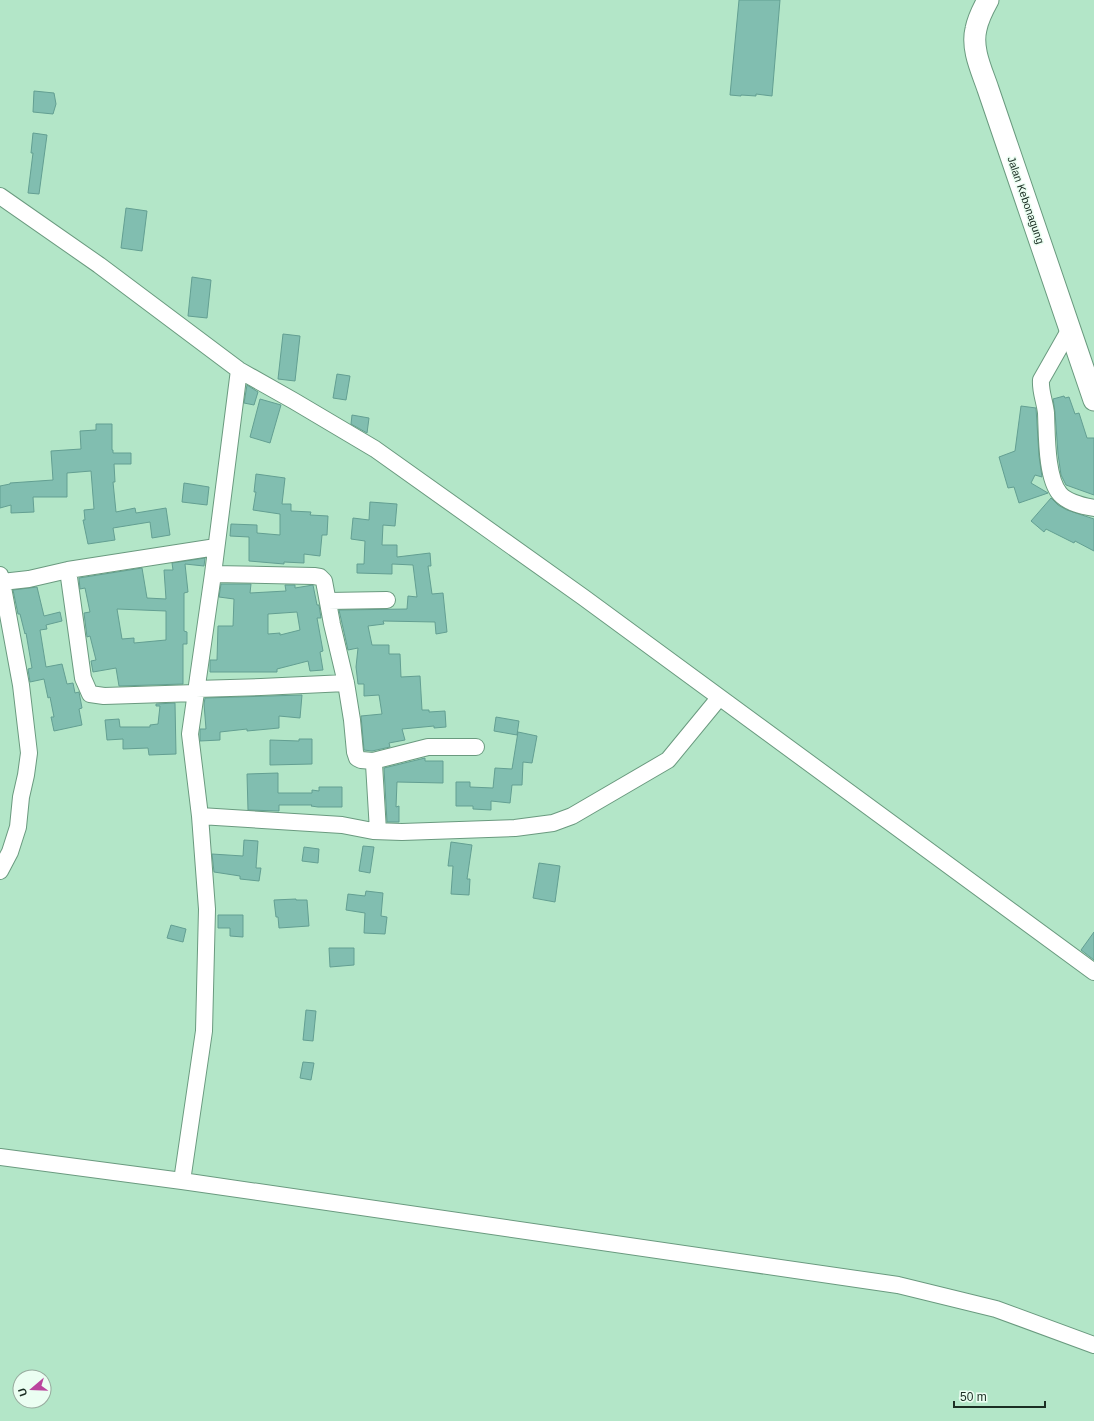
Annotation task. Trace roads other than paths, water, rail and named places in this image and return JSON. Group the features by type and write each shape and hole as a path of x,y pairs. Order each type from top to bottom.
{"main road":[{"name":"Jalan Kebonagung","path":"988,0 975,30 974,40 976,52 1094,400"}],"street":[{"path":"0,196 99,265 239,370 374,449 583,597 720,698 1092,966"},
{"path":"1070,329 1041,380 1045,401 1047,452 1050,470 1057,489 1061,495 1067,500 1094,508"},
{"path":"182,1181 204,1031 207,909 200,816 190,734 213,574 239,370"},
{"path":"0,871 10,852 18,827 21,797 29,753 21,685 6,640 1,579 29,578 68,570 216,547"},
{"path":"68,570 83,678 90,694 104,696 346,683"},
{"path":"213,574 314,576 320,577 324,580 346,683 357,758 373,762 428,747 476,747"},
{"path":"328,601 387,600"},
{"path":"200,816 334,825 378,831 482,830 515,828 553,823 572,816 668,760 720,698"},
{"path":"373,762 378,831"},
{"path":"0,1157 182,1181 898,1285 996,1309 1094,1345"}]}
